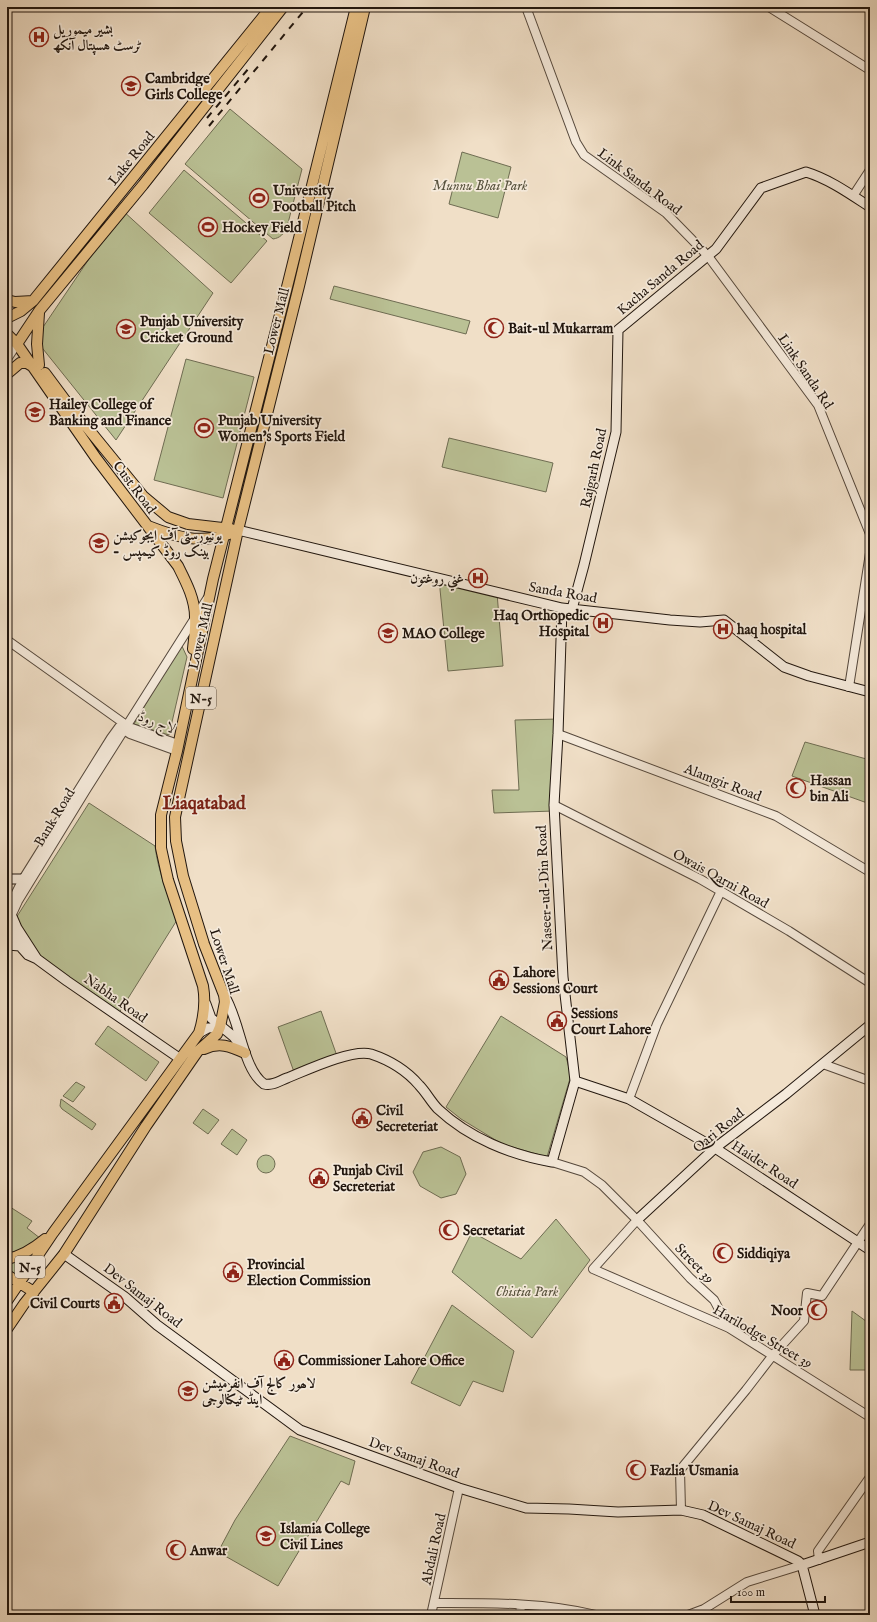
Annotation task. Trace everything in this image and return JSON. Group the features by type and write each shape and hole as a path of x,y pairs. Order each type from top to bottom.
{"main road":[{"name":"Lake Road","path":"7,318 21,311 33,301 271,7"},
{"path":"19,342 39,311 143,185 283,7"},
{"name":"Lower Mall","path":"9,1294 19,1283 53,1233 179,1058 199,1033 204,1015 205,997 203,986 168,880 162,848 161,815 210,593 356,7"},
{"name":"Lower Mall","path":"7,1329 25,1302 64,1254 146,1126 198,1051 212,1039 220,1027 224,1012 224,995 204,944 183,876 176,841 175,817 238,530 290,323 365,7"},
{"name":"Kacha Sanda Road","path":"618,330 716,249 761,188 806,172 814,174 870,207"},
{"path":"7,300 23,303 33,301"},
{"path":"7,374 20,363 27,363 35,366 39,311"},
{"name":"Cust Road","path":"7,328 19,342 96,458 178,566 188,585 196,618 187,696"},
{"name":"Rajgarh Road","path":"572,609 616,432 618,330"},
{"name":"Cust Road","path":"7,334 19,342"},
{"name":"Cust Road","path":"35,366 143,496 168,518 225,532"},
{"path":"147,525 180,538 193,539 238,530"},
{"name":"Sanda Road","path":"238,530 562,608 670,620 700,622 724,620 784,667 809,676 870,692"},
{"name":"Naseer-ud-Din Road","path":"552,1162 575,1081 563,977 554,805 562,608"},
{"path":"7,879 23,879"},
{"name":"Nabha Road","path":"8,910 37,959"},
{"name":"Nabha Road","path":"7,926 12,937 28,955 37,959 67,982 179,1058"},
{"path":"7,945 20,946"},
{"path":"224,995 234,1015 245,1053 256,1077 264,1084 269,1085 353,1054 369,1054 395,1065 409,1075 438,1108 458,1124 489,1143 538,1160 552,1162"},
{"path":"205,997 208,1014 214,1022 234,1037 245,1053"},
{"name":"Qari Road","path":"637,1220 715,1148 823,1064 870,1025"},
{"path":"199,1033 208,1028 220,1027"},
{"path":"198,1051 218,1044 226,1045 245,1053"},
{"name":"Haider Road","path":"575,1081 629,1098 715,1148 870,1250"},
{"path":"7,1259 32,1250 53,1233"},
{"name":"Dev Samaj Road","path":"64,1254 124,1297 157,1324 300,1430 459,1488 526,1508 618,1512 681,1510 703,1515 798,1561 802,1566"},
{"path":"7,1275 34,1292"},
{"path":"9,1294 25,1302"},
{"path":"815,1615 802,1566 870,1542"}],"street":[{"name":"Link Sanda Road","path":"526,7 576,142 584,155 666,213 708,256"},
{"path":"769,7 870,70"},
{"path":"853,196 870,170"},
{"name":"Link Sanda Rd","path":"708,256 818,405 870,534"},
{"path":"7,359 19,342"},
{"path":"849,687 870,553"},
{"name":"Bank Road","path":"7,926 8,910 23,879 196,618 210,593"},
{"path":"7,640 81,694 85,701 123,728 177,748"},
{"name":"Bank Road","path":"8,910 18,901 123,728"},
{"name":"Alamgir Road","path":"558,734 776,816 870,872"},
{"name":"Owais Qarni Road","path":"554,805 700,879 789,931 870,983"},
{"path":"629,1098 657,1024 721,891"},
{"path":"823,1064 870,1081"},
{"name":"Street 39","path":"552,1162 584,1172 594,1178 637,1220 690,1278 714,1300 729,1328"},
{"name":"Qari Road","path":"593,1269 637,1220"},
{"path":"681,1510 680,1470 773,1355 804,1321 807,1293 822,1296 857,1241 870,1224"},
{"name":"Harilodge Street 39","path":"593,1269 729,1328 870,1417"},
{"path":"820,1560 818,1551 870,1477"},
{"name":"Abdali Road","path":"431,1615 459,1488"},
{"path":"688,1615 704,1609 748,1582 802,1566"},
{"path":"434,1603 521,1605 582,1611 596,1615"},
{"path":"520,1615 521,1605"}],"green space":[{"name":"University Football Pitch","path":"230,109 302,169 287,227 283,234 278,238 273,239 185,164"},
{"name":"Munnu Bhai Park","path":"462,152 511,167 498,218 449,204"},
{"name":"Hockey Field","path":"184,170 267,241 231,283 149,213"},
{"path":"122,210 213,293 116,440 35,339"},
{"path":"334,286 470,321 466,334 330,299"},
{"name":"Punjab University Women's Sports Field","path":"186,359 254,377 223,498 154,480"},
{"path":"449,438 553,463 546,492 442,467"},
{"path":"439,579 497,593 503,666 448,671"},
{"path":"181,644 187,657 169,735 134,724"},
{"path":"559,719 554,811 494,813 492,790 519,790 515,720"},
{"path":"805,742 870,760 870,804 792,776"},
{"path":"89,803 155,846 161,874 177,920 117,1016 41,957 16,918"},
{"path":"321,1011 337,1056 294,1072 278,1027"},
{"path":"501,1016 566,1057 571,1075 547,1157 502,1144 461,1119 446,1107"},
{"path":"108,1026 159,1062 146,1081 95,1044"},
{"path":"76,1082 85,1087 73,1102 63,1096"},
{"path":"61,1099 96,1124 92,1130 62,1109 60,1106"},
{"path":"203,1109 219,1120 208,1134 193,1123"},
{"path":"232,1129 247,1140 237,1155 221,1144"},
{"path":"441,1147 460,1157 466,1174 456,1194 441,1198 420,1186 413,1172 423,1152"},
{"path":"266,1155 272,1158 275,1164 272,1170 266,1173 260,1170 257,1164 260,1158"},
{"path":"7,1205 32,1221 27,1228 45,1242 23,1271 17,1276 7,1269"},
{"name":"Chistia Park","path":"556,1219 590,1260 532,1338 452,1272 472,1232 521,1259"},
{"path":"452,1305 514,1351 503,1392 473,1381 460,1406 411,1383"},
{"path":"852,1311 870,1324 870,1370 850,1370"},
{"path":"290,1436 355,1461 349,1485 341,1481 278,1586 218,1552 235,1520"}],"railway":[{"path":"209,126 307,7"},
{"path":"207,118 249,68"}],"place":[{"name":"بشیر میموریل ٹرسٹ ہسپتال آنکھ","path":"39,37"},
{"name":"Cambridge Girls College","path":"131,86"},
{"name":"University Football Pitch","path":"259,198"},
{"name":"Hockey Field","path":"208,227"},
{"name":"Bait-ul Mukarram","path":"494,328"},
{"name":"Punjab University Cricket Ground","path":"126,329"},
{"name":"Hailey College of Banking and Finance","path":"35,412"},
{"name":"Punjab University Women's Sports Field","path":"204,428"},
{"name":"یونیورسٹی آف ایجوکیشن - بینک روڈ کیمپس","path":"99,543"},
{"name":"غني روغتون","path":"478,578"},
{"name":"Haq Orthopedic Hospital","path":"603,623"},
{"name":"haq hospital","path":"723,629"},
{"name":"MAO College","path":"388,633"},
{"name":"Hassan bin Ali","path":"796,788"},
{"name":"Lahore Sessions Court","path":"499,980"},
{"name":"Sessions Court Lahore","path":"557,1021"},
{"name":"Civil Secreteriat","path":"362,1118"},
{"name":"Punjab Civil Secreteriat","path":"319,1178"},
{"name":"Secretariat","path":"449,1230"},
{"name":"Siddiqiya","path":"723,1253"},
{"name":"Provincial Election Commission","path":"233,1272"},
{"name":"Civil Courts","path":"114,1303"},
{"name":"Noor","path":"817,1310"},
{"name":"Commissioner Lahore Office","path":"284,1360"},
{"name":"لاھور کالج آف انفرمیشن اینڈ ٹیکنالوجی","path":"188,1391"},
{"name":"Fazlia Usmania","path":"636,1470"},
{"name":"Islamia College Civil Lines","path":"266,1536"},
{"name":"Anwar","path":"176,1550"}],"district":[{"name":"Liaqatabad","path":"204,803"}]}
